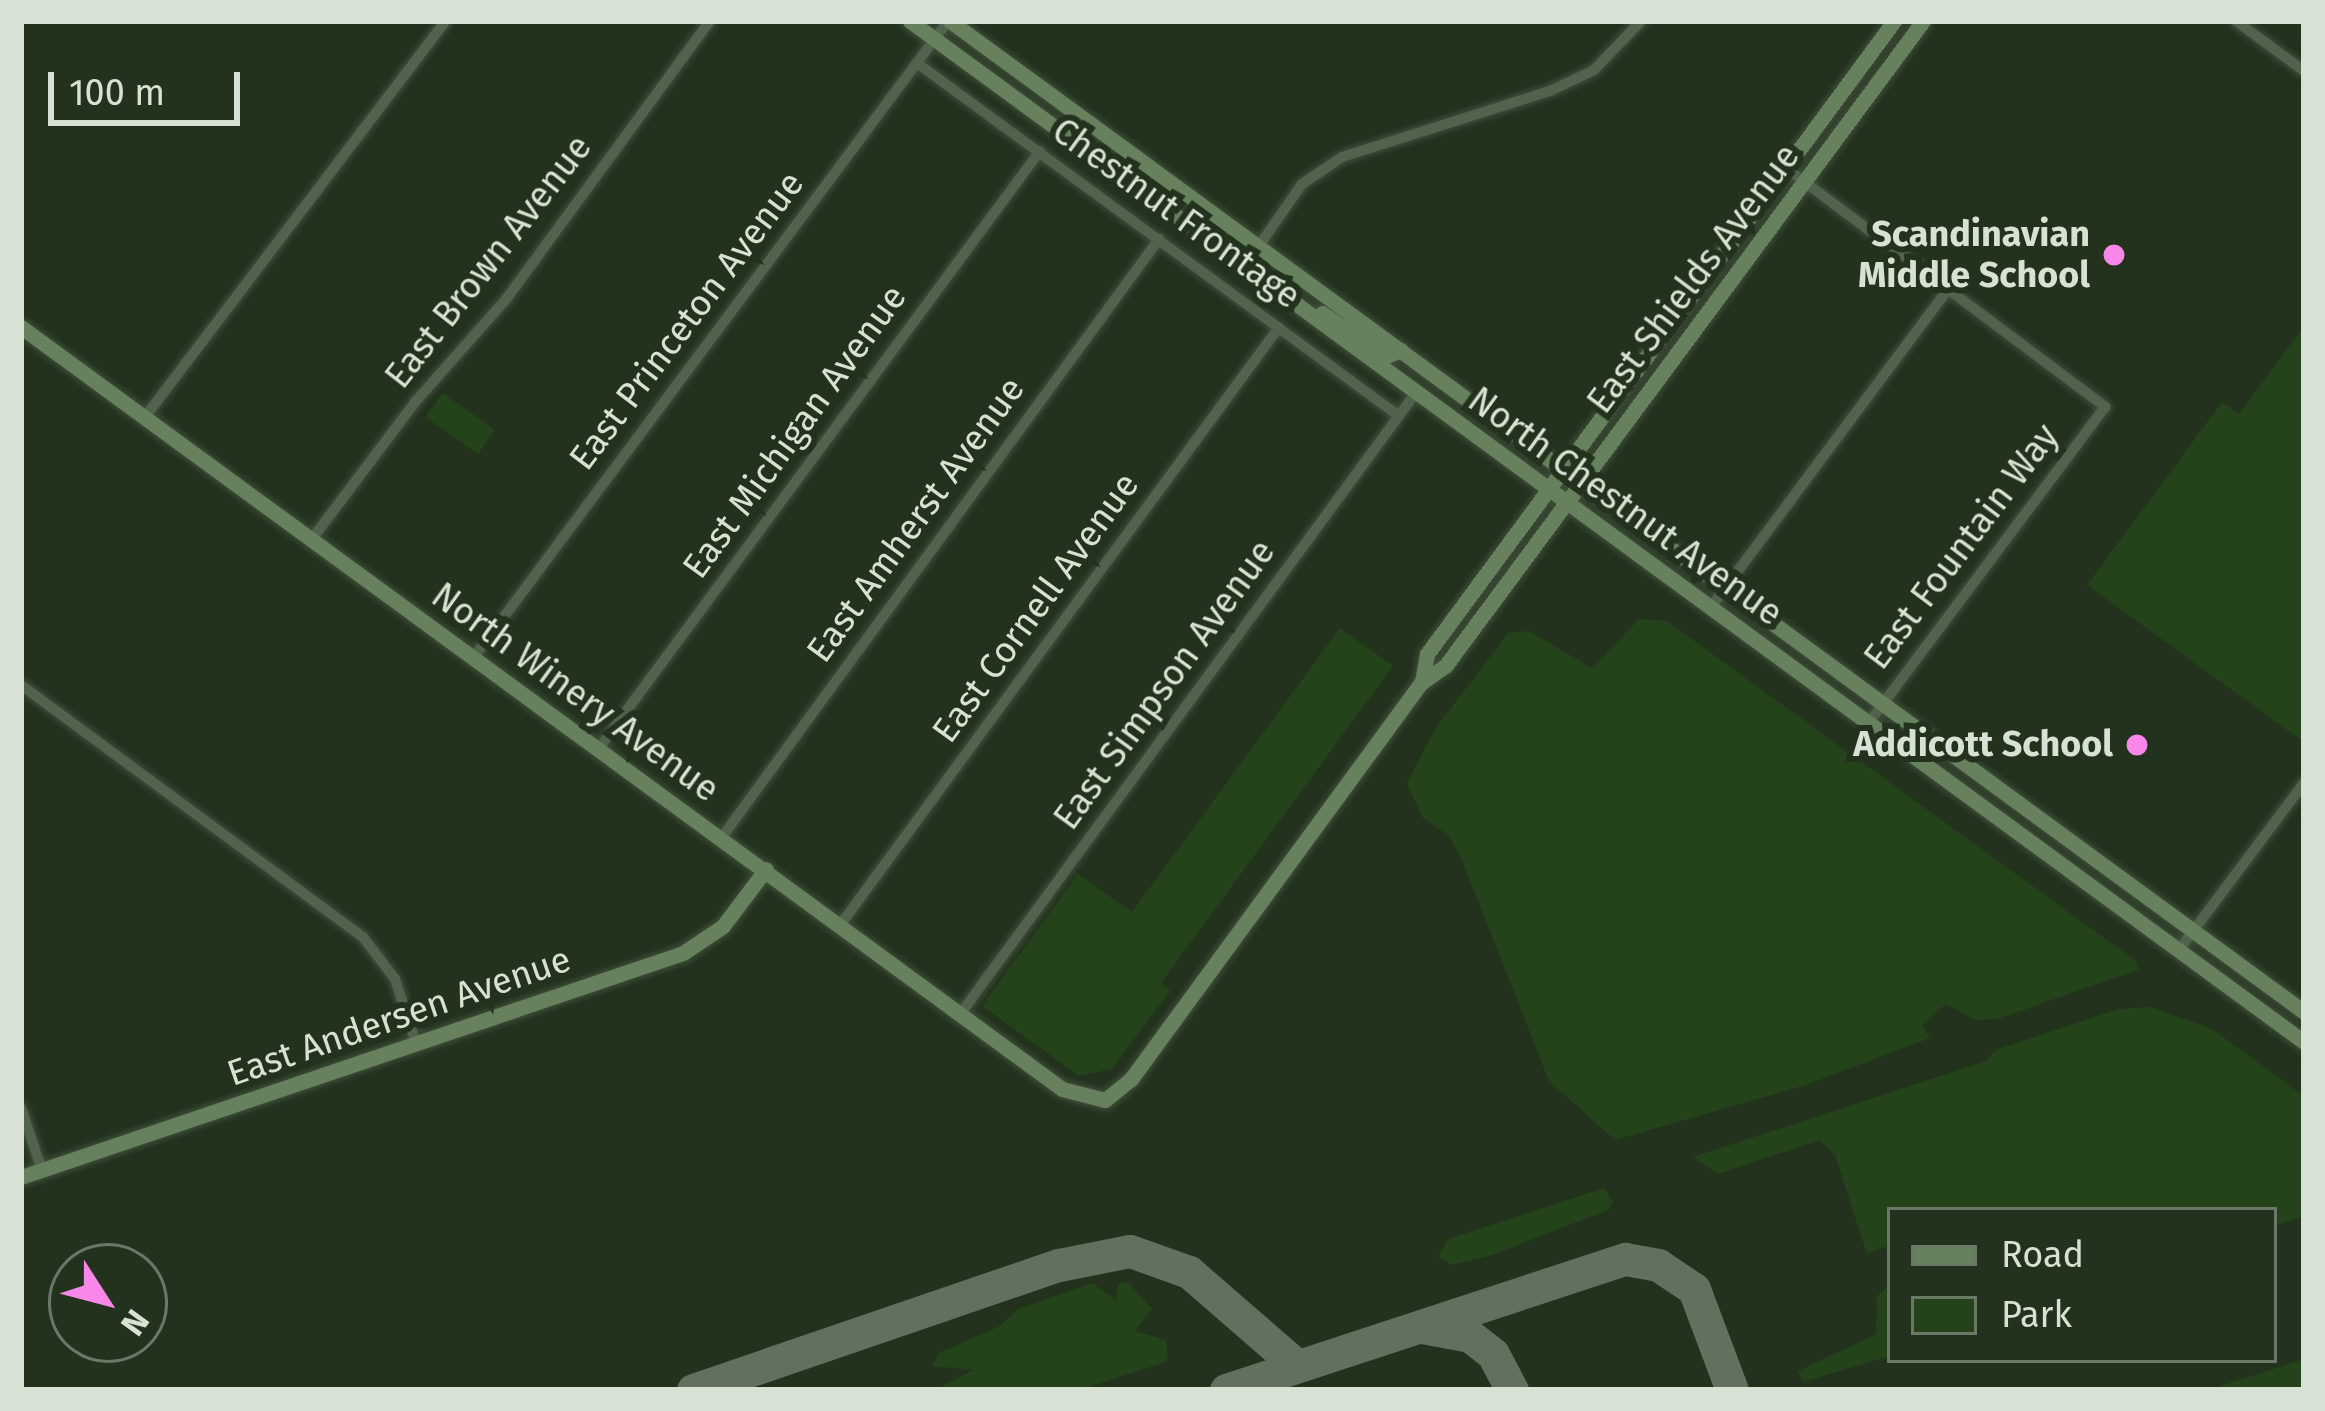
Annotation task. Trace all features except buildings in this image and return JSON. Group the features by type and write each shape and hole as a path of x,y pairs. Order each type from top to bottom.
{"main road":[{"name":"North Chestnut Avenue","path":"910,21 2304,1042"},
{"name":"North Chestnut Avenue","path":"949,21 2304,1012"},
{"name":"East Shields Avenue","path":"1421,682 1427,654 1894,21"},
{"name":"East Shields Avenue","path":"1096,1101 1131,1079 1421,682 1446,664 1923,21"},
{"path":"1292,299 1337,320 1386,356 1401,350"},
{"name":"North Winery Avenue","path":"21,327 1062,1089 1096,1101"},
{"name":"East Andersen Avenue","path":"21,1177 683,953 723,926 766,869"}],"street":[{"path":"145,417 372,109 446,21"},
{"name":"East Brown Avenue","path":"312,539 416,400 507,298 710,21"},
{"name":"East Princeton Avenue","path":"474,657 949,21"},
{"path":"1245,266 1302,184 1342,157 1550,91 1594,70 1641,21"},
{"path":"2236,21 2304,71"},
{"name":"Chestnut Frontage","path":"916,64 1399,416"},
{"name":"East Michigan Avenue","path":"599,748 1040,151"},
{"path":"1711,607 1948,289 1786,168"},
{"name":"East Amherst Avenue","path":"722,837 1160,239"},
{"name":"East Fountain Way","path":"1869,723 2104,407 1948,289"},
{"name":"East Cornell Avenue","path":"842,924 1279,327"},
{"name":"East Simpson Avenue","path":"961,1013 1417,392"},
{"path":"21,685 364,938 395,979 416,1043"},
{"path":"2179,950 2304,783"},
{"path":"21,1108 42,1170"}],"green space":[{"path":"2304,326 2304,742 2087,585 2222,402 2239,414"},
{"path":"443,393 495,430 478,454 425,417"},
{"path":"1639,619 1667,621 2136,961 2138,970 1997,1019 1975,1020 1946,1004 1923,1025 1930,1038 1806,1085 1615,1140 1549,1081 1462,860 1449,836 1422,817 1407,783 1435,729 1508,633 1529,631 1592,668"},
{"path":"1340,628 1393,666 1161,983 1170,991 1112,1069 1079,1076 982,1006 1078,874 1132,912"},
{"path":"2150,1007 2212,1029 2304,1096 2304,1216 2277,1225 2277,1207 1887,1207 1887,1246 1867,1254 1835,1155 1820,1140 1718,1174 1693,1157 1986,1061 1996,1050 2119,1009"},
{"path":"1604,1188 1613,1202 1608,1210 1492,1255 1452,1265 1438,1257 1448,1239"},
{"path":"1128,1282 1152,1309 1134,1331 1166,1340 1168,1361 1080,1390 937,1389 973,1370 932,1366 939,1353 1000,1326 1018,1309 1092,1283 1116,1300 1118,1284"},
{"path":"1887,1288 1887,1357 1803,1382 1798,1371 1876,1334 1877,1296"},
{"path":"2304,1359 2304,1390 2208,1390"}],"taxiway":[{"path":"693,1390 1059,1265 1130,1251 1189,1272 1297,1366"},
{"path":"1226,1390 1625,1259 1658,1265 1694,1289 1732,1390"},
{"path":"1422,1327 1470,1336 1493,1354 1512,1390"}],"place":[{"name":"Scandinavian Middle School","path":"2114,255"},
{"name":"Addicott School","path":"2137,745"}]}
